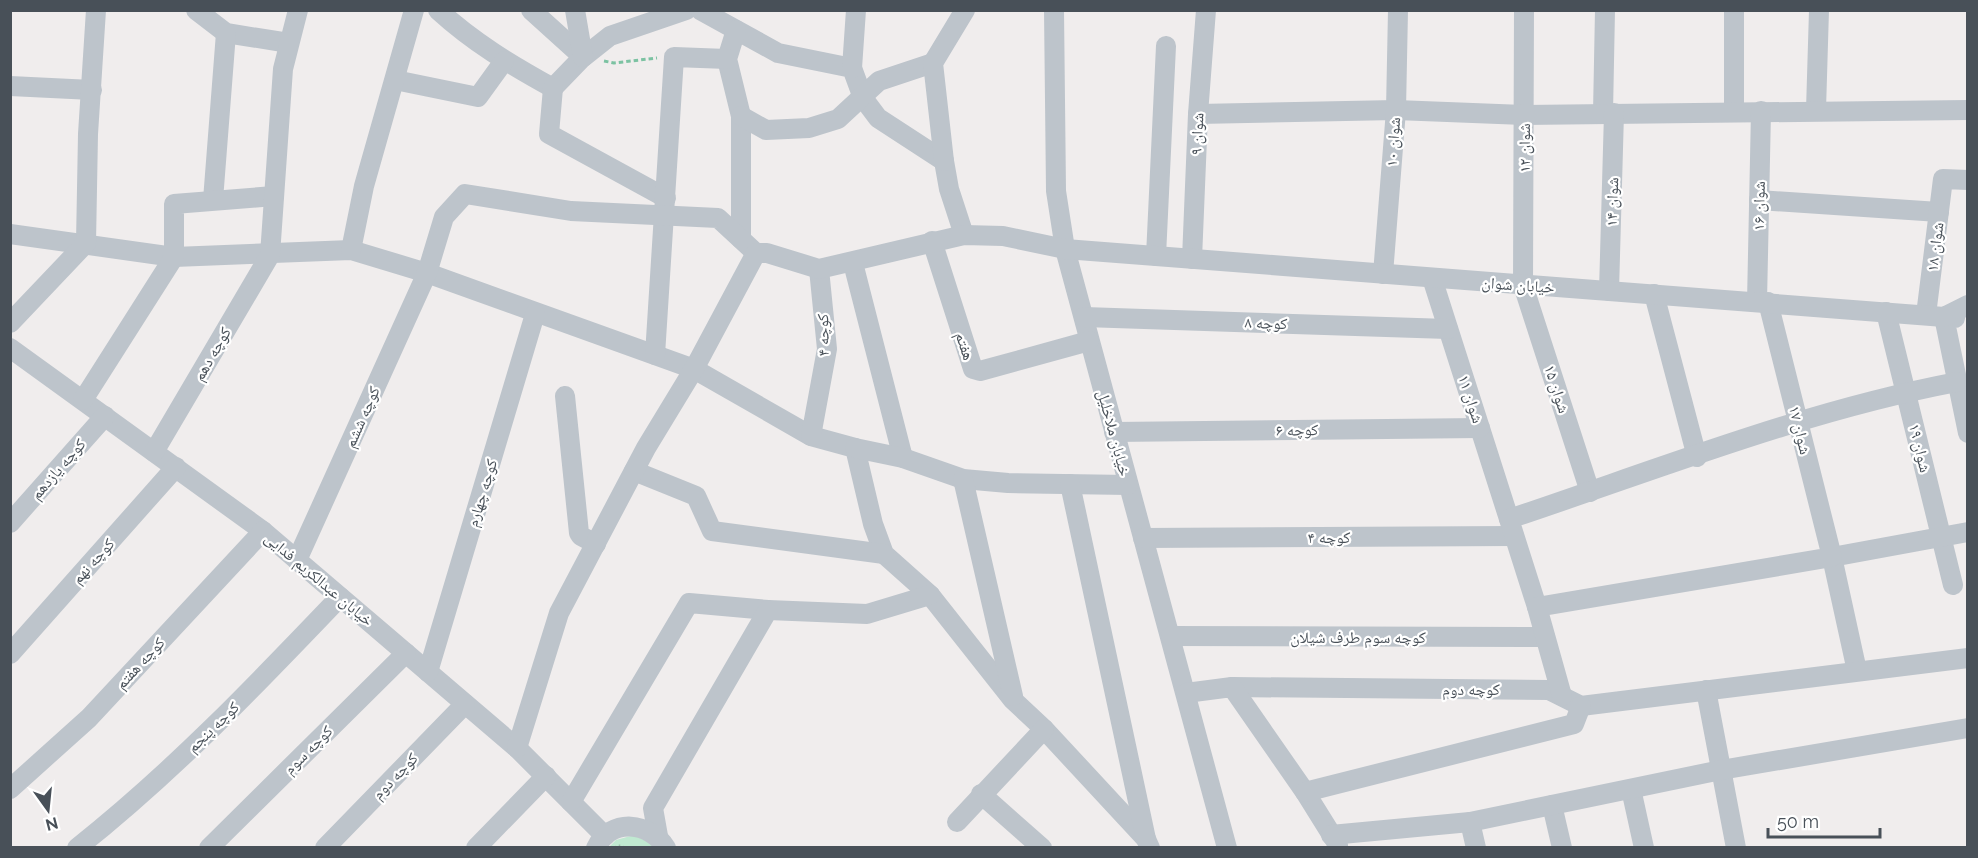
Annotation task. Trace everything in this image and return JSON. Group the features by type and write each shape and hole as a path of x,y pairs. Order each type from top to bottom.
{"street":[{"path":"10,323 86,243 96,10"},
{"path":"270,255 283,69 298,10"},
{"path":"351,250 364,186 414,10"},
{"path":"438,10 469,38 504,61 553,88"},
{"path":"531,10 584,57"},
{"path":"575,10 584,57"},
{"path":"700,10 778,53 852,68"},
{"path":"856,10 852,68 863,98 878,118 944,161"},
{"path":"964,235 949,189 933,63 965,10"},
{"name":"خیابان ملاخلیل","path":"1054,10 1056,191 1065,249 1227,848"},
{"name":"شوان ۹","path":"1192,259 1198,114 1206,10"},
{"name":"شوان ۱۰","path":"1383,274 1396,110 1398,10"},
{"name":"شوان ۱۲","path":"1523,285 1524,10"},
{"name":"شوان ۱۴","path":"1605,10 1609,113 1609,291"},
{"path":"1734,10 1734,111"},
{"path":"1816,110 1819,10"},
{"path":"197,11 226,33 289,43"},
{"path":"681,11 610,36 584,57 553,88 549,134 666,207 718,218 756,253 767,253 819,269"},
{"path":"736,30 727,59 741,116 741,239"},
{"path":"213,200 226,33"},
{"path":"1156,256 1166,46"},
{"path":"655,356 674,57 727,59"},
{"path":"395,80 478,97 504,61"},
{"path":"741,116 766,130 808,128 838,119 879,81 933,63"},
{"path":"10,86 92,90"},
{"path":"1198,114 1396,110 1524,115 1968,110"},
{"name":"شوان ۱۶","path":"1761,111 1759,200 1763,302"},
{"name":"شوان ۱۸","path":"1968,180 1943,179 1939,212 1935,316 1957,382 1968,433"},
{"name":"کوچه ششم","path":"297,560 427,273 444,218 465,195 571,211 666,207"},
{"path":"83,400 174,257 174,204 274,196"},
{"path":"1759,200 1939,212"},
{"path":"10,234 174,257 351,250 427,273 694,369 811,436 903,458 963,479 1128,485"},
{"name":"خیابان شوان","path":"819,269 964,235 1003,236 1065,249 1968,319"},
{"name":"هفتم","path":"932,241 973,369 980,371 1089,341"},
{"path":"517,748 559,614 634,471 694,369 756,253"},
{"name":"کوچه دهم","path":"154,452 270,255"},
{"path":"853,262 903,458"},
{"name":"کوچه ۴","path":"811,436 827,349 819,269"},
{"name":"شوان ۱۱","path":"1432,278 1537,607 1562,696"},
{"name":"شوان ۱۵","path":"1523,285 1590,492"},
{"path":"1653,294 1697,456"},
{"name":"شوان ۱۷","path":"1763,302 1798,423 1832,557 1857,671"},
{"path":"1935,316 1968,304"},
{"name":"شوان ۱۹","path":"1886,312 1953,585"},
{"name":"کوچه چهارم","path":"428,672 536,314"},
{"name":"کوچه ۸","path":"1084,317 1448,329"},
{"name":"خیابان عبدالکریم فدایی","path":"12,353 83,400 263,531 517,748 571,802 601,842"},
{"name":"کوچه ۴","path":"1143,538 1511,528 1590,492 1697,456 1798,423 1906,392 1957,382"},
{"path":"565,396 579,533 596,544"},
{"name":"کوچه یازدهم","path":"10,523 105,416"},
{"name":"کوچه ۶","path":"1114,432 1480,428"},
{"path":"855,448 873,524 884,554 930,595 1014,700 1044,729 1148,843"},
{"name":"کوچه نهم","path":"10,654 176,467"},
{"path":"634,471 696,496 712,531 884,554"},
{"path":"963,479 1014,700"},
{"path":"1070,484 1148,843"},
{"name":"کوچه هفتم","path":"10,789 89,718 263,531"},
{"path":"1537,607 1968,532"},
{"path":"571,802 689,603 768,610 867,614 930,595"},
{"name":"کوچه پنجم","path":"77,848 134,802 220,723 340,597"},
{"path":"662,842 653,808 768,610"},
{"name":"کوچه سوم طرف شیلان","path":"1170,636 1545,637"},
{"name":"کوچه سوم","path":"209,848 406,653"},
{"path":"1305,792 1574,724 1581,706 1968,658"},
{"path":"1232,687 1305,792 1335,841 1470,822 1721,770 1968,728"},
{"name":"کوچه دوم","path":"1186,693 1232,687 1549,690 1581,706"},
{"path":"1706,690 1736,848"},
{"name":"کوچه دوم","path":"325,848 465,704"},
{"path":"957,822 1044,729"},
{"path":"476,848 546,776"},
{"path":"1631,789 1644,848"},
{"path":"981,794 1042,848"},
{"path":"1552,805 1562,848"},
{"path":"1470,822 1476,848"},
{"path":"601,842 620,827 634,826 646,829 662,842"}],"path":[{"path":"584,57 614,63 674,57"}],"green space":[{"path":"634,835 650,843 653,848 608,848 616,840"}]}
